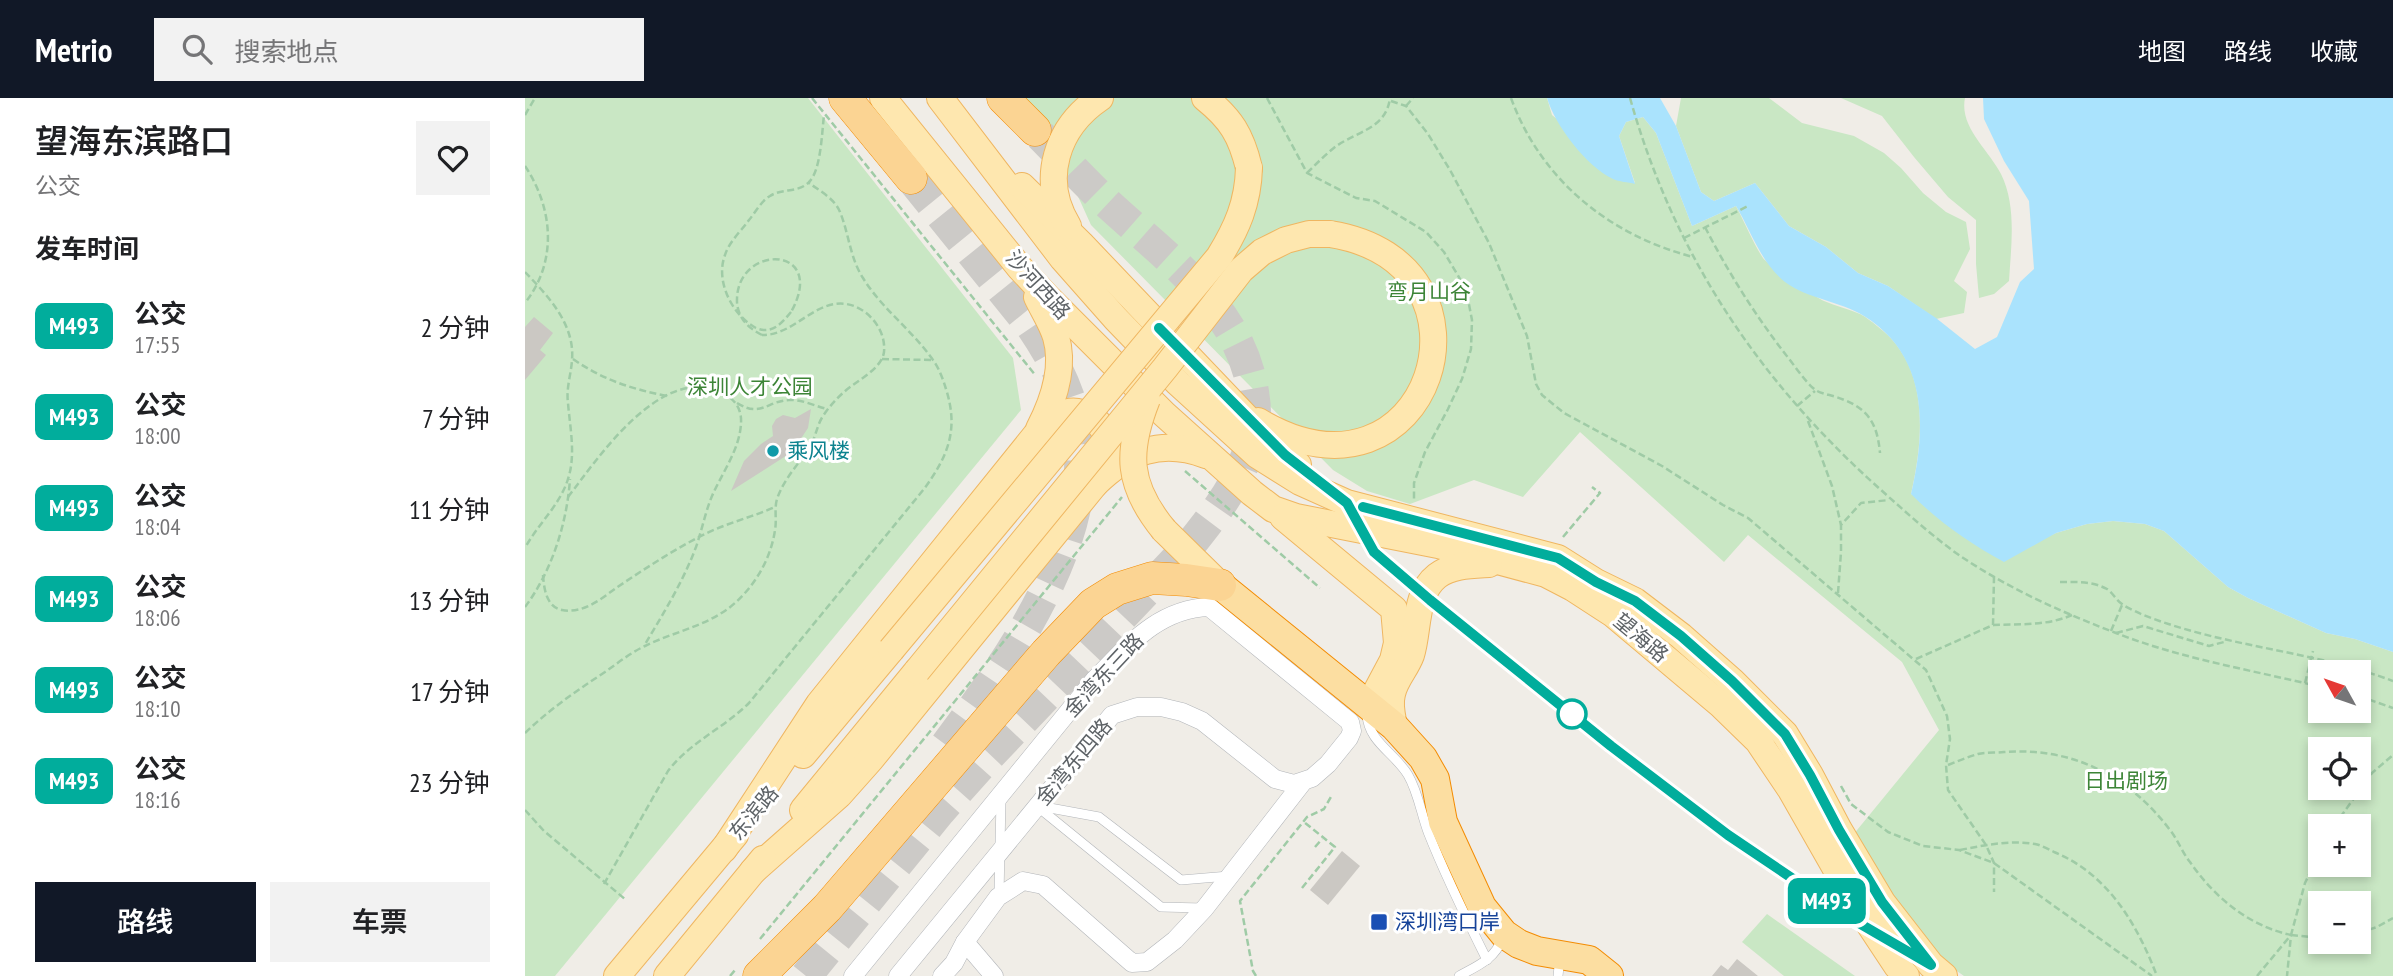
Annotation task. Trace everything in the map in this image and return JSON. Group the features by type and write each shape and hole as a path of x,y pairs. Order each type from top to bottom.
{"highway":[{"path":"1003,98 1035,130"},
{"path":"834,105 911,178"},
{"path":"758,976 827,908 1046,653 1093,604 1117,589 1152,578 1220,585 1359,697 1386,734 1423,758 1435,779 1443,822 1482,906 1504,934 1559,965 1589,960 1609,976"},
{"path":"758,976 946,745"}],"main road":[{"name":"沙河西路","path":"883,98 1020,268 1120,371 1210,457"},
{"path":"1081,244 1058,206 1054,165 1059,144 1070,125 1100,98"},
{"name":"东滨路","path":"617,976 1219,257 1243,212 1249,168 1244,146 1234,127 1222,111 1205,98"},
{"name":"沙河西路","path":"946,106 1063,259 1116,319 1178,383 1257,455"},
{"path":"946,106 1001,166 1081,244 1285,455 1347,503"},
{"path":"1220,585 1164,530 1139,494 1134,472 1133,447 1149,395 1165,368 1241,270 1262,252 1286,240 1309,234 1354,238 1373,246 1392,259 1409,276 1422,295 1435,335 1427,380 1415,403 1401,419 1384,432 1365,441 1332,444 1277,430 1233,402"},
{"path":"1020,268 1056,338 1059,356 1050,408 1035,436"},
{"name":"东滨路","path":"667,976 1165,368"},
{"path":"724,849 819,704 1035,436 1060,414 1083,413 1094,418 1108,440 1109,450 1107,462 1095,484 871,759 839,795 753,871"},
{"path":"1095,484 1119,464 1146,450 1176,447 1210,457"},
{"name":"望海路","path":"1257,455 1300,482 1347,503 1558,558 1596,582 1635,601 1681,636 1732,681 1785,734 1882,902 1931,965 1944,976"},
{"name":"望海路","path":"1210,457 1273,509 1297,517 1439,545 1515,564 1546,574 1613,614 1720,704 1758,741 1791,790 1856,904 1906,976"},
{"path":"1273,509 1394,609 1397,643 1386,674 1359,697"},
{"path":"1386,734 1391,696 1396,681 1410,658 1418,627 1420,601 1428,585 1448,569 1473,565 1515,564"}],"street":[{"name":"金湾东三路","path":"853,976 1095,679 1153,625 1176,612 1192,607 1209,607 1350,722 1352,731 1349,738"},
{"name":"金湾东四路","path":"898,976 1112,715 1137,707 1161,706 1182,712 1202,721 1275,779 1303,782"},
{"path":"942,976 954,963 965,942 999,897 1023,881 1043,885 1132,963 1147,962 1175,940 1205,908 1303,782 1319,773 1349,738"},
{"path":"961,976 965,942"},
{"path":"965,942 994,976"}],"lane":[{"path":"1349,738 1386,734 1399,762 1408,774 1429,833 1487,960"},
{"path":"999,897 1002,796"},
{"path":"1037,806 1099,817 1181,880 1230,876"},
{"path":"1037,806 1161,907 1205,908"},
{"path":"1459,976 1487,960 1499,948 1504,934"}],"path":[{"path":"525,115 535,98"},
{"path":"812,98 834,105 1036,376"},
{"path":"1267,98 1307,173 1356,198 1375,201 1426,232"},
{"path":"1406,106 1413,98"},
{"path":"1511,98 1535,148 1576,197 1603,218 1636,236 1667,251 1694,258"},
{"path":"1630,98 1655,174 1680,230 1730,318 1758,359 1806,417 1892,500 1957,553 1994,577 2072,615 2184,656 2308,684"},
{"path":"1307,173 1337,146 1377,124 1386,112 1390,99 1406,106 1450,170 1489,243 1527,336 1536,384 1542,395 1564,413 1662,466 1748,518 1926,670 1947,716 1950,739 1946,765 1948,790 1986,845 1994,863 1994,892"},
{"path":"834,105 814,175 809,183 793,190 769,195 730,245 722,267 723,285 738,312 750,324 770,330 777,327 791,312 800,295 800,274 785,261 776,259 759,262 743,278 737,302 742,319 762,335 779,333 823,307 845,303 861,309 877,324 884,341 882,359"},
{"path":"525,166 537,184 548,218 548,245 541,272 525,303"},
{"path":"604,884 668,771 680,756 731,720 749,703 939,469 947,450 953,426 950,400 933,360 870,289 854,259 840,211 831,200 809,183"},
{"path":"1684,238 1748,206"},
{"path":"1705,227 1751,306 1815,391 1849,401 1863,409 1878,436 1880,453"},
{"path":"525,272 557,309 567,327 572,358 567,387 572,439 565,519 557,545 525,607"},
{"path":"572,358 593,373 615,383 667,396"},
{"path":"525,733 563,699 644,646 718,616 735,603 764,567 775,532 775,507 786,479 812,443 821,419 828,410 843,392 882,359 933,360"},
{"path":"568,497 616,435 632,419 667,396 697,386 729,396 744,408 758,410 785,400 793,400 828,410"},
{"path":"1797,406 1815,391"},
{"path":"644,646 681,581 699,537 710,500 740,436 741,421 737,403"},
{"path":"1806,417 1832,486 1841,525 1842,552 1837,593"},
{"path":"525,548 559,498 570,471"},
{"path":"1561,540 1599,494 1592,487"},
{"path":"1841,525 1861,503 1892,500"},
{"path":"543,575 545,592 556,608 583,609 699,537 775,507"},
{"path":"1993,625 1994,577"},
{"path":"2060,582 2095,584 2108,590 2122,604 2139,613 2185,630 2367,671 2393,681"},
{"path":"2111,631 2122,604"},
{"path":"1916,659 1993,625 2046,623 2060,621 2072,615"},
{"path":"2116,633 2143,626 2209,646 2227,641"},
{"path":"2305,683 2313,651"},
{"path":"2371,700 2393,708"},
{"path":"1946,765 1979,754 2029,750 2066,755 2097,768 2126,785 2150,807 2172,832 2189,862 2213,890 2248,919 2273,931 2308,937"},
{"path":"2343,814 2372,773 2393,755"},
{"path":"1256,976 1240,901 1307,817 1324,809 1332,795"},
{"path":"525,810 544,831 626,900"},
{"path":"1302,888 1335,847 1303,822"},
{"path":"1315,847 1323,838"},
{"path":"1959,850 2000,842 2036,844 2073,860 2101,882 2123,909 2143,940 2157,976"},
{"path":"2287,976 2291,935 2308,877"},
{"path":"2371,928 2393,918"},
{"path":"2257,976 2291,935"}],"green space":[{"name":"深圳人才公园","path":"525,98 808,98 1013,358 1021,410 555,976 525,976"},
{"path":"1018,98 1547,98 1552,115 1635,183 1619,136 1626,122 1643,117 1656,133 1692,226 1736,206 1767,262 1824,301 1864,317 1894,342 1907,361 1919,403 1919,449 1911,494 2032,544 2056,533 2087,524 2113,521 2145,524 2164,531 2228,587 2248,598 2326,633 2355,639 2393,652 2393,976 1964,976 1930,952 1853,835 1939,730 1902,662 1748,535 1724,562 1580,432 1523,497 1474,480 1410,504 1367,491 1333,470 1091,225 1047,128"},
{"path":"1681,98 1769,98 1802,123 1854,136 1884,153 1923,193 1946,212 1966,222 1970,249 1954,281 1967,292 1964,313 1936,319 1888,286 1858,273 1826,247 1789,226 1755,183 1714,201 1701,192 1676,126"},
{"path":"1841,98 1965,98 1966,119 2001,174 2009,199 2012,227 2009,281 1994,294 1979,298 1976,220 1948,197 1882,116"},
{"path":"1767,914 1855,976 1784,976 1742,942"}],"water":[{"path":"1547,98 1660,98 1676,126 1701,192 1714,201 1755,183 1789,226 1826,247 1858,273 1888,286 1936,318 1975,349 1997,337 2020,282 2034,269 2029,201 2004,161 1984,119 1983,98 2393,98 2393,652 2355,639 2326,633 2248,598 2228,587 2164,531 2145,524 2113,521 2087,524 2056,533 2004,562 1967,540 1932,514 1911,494 1919,444 1917,396 1911,373 1901,352 1885,332 1855,311 1785,282 1769,266 1736,206 1692,226 1656,133 1643,117 1626,122 1619,136 1635,184 1618,181 1603,173 1582,155 1564,132"}],"building":[{"path":"534,317 553,333 540,350 546,355 525,380 525,327"},
{"name":"乘风楼","path":"811,409 808,428 792,452 731,491 744,461 773,436 772,426 776,419 783,415 795,418"},
{"path":"1342,851 1360,866 1328,905 1310,890"},
{"path":"1737,959 1758,976 1712,976 1721,965 1728,970"}],"tunnel":[{"path":"806,976 940,811 988,757 1190,545 1229,491 1245,462 1250,446 1255,421 1253,392 1245,362 1233,334 1216,309 1175,264 1106,202 1035,130"},
{"path":"911,178 1032,327 1068,394 1079,439 1079,479 1072,520 1058,561 1018,641 946,745"}],"bus line":[{"name":"M493","path":"1159,328 1265,437 1347,503 1374,552 1430,600 1611,746 1728,835 1857,922 1931,965 1882,902 1785,734 1732,681 1681,636 1635,601 1596,582 1558,558 1363,507"}],"place":[{"name":"乘风楼","path":"773,451"},
{"name":"深圳湾口岸","path":"1379,922"}],"park label":[{"name":"弯月山谷","path":"1429,292"},
{"name":"日出剧场","path":"2126,781"}]}
